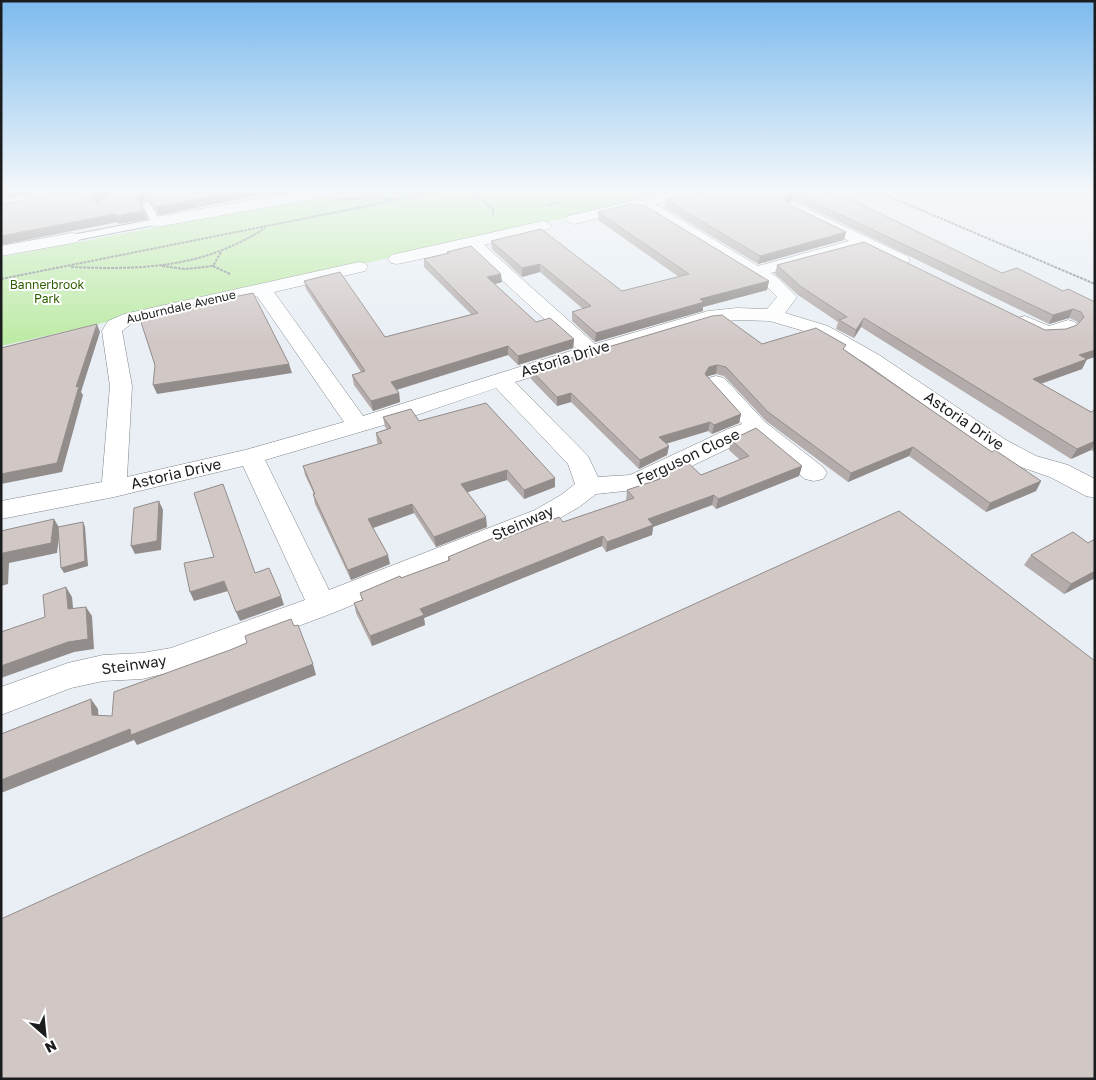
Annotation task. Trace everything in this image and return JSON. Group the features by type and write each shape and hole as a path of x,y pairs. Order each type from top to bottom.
{"street":[{"path":"1,251 59,240"},
{"path":"397,259 483,240"},
{"path":"704,240 772,282 788,297 772,315"},
{"path":"861,240 917,268"},
{"path":"756,272 864,242"},
{"path":"472,243 591,351"},
{"name":"Auburndale Avenue","path":"114,489 121,386 112,331 115,325 124,320 360,267"},
{"path":"262,289 358,425"},
{"name":"Astoria Drive","path":"1,510 114,489 251,456 358,425 591,351 708,317 737,314 772,315 821,330 872,359 997,445 1027,461 1088,480"},
{"path":"1013,316 1048,333"},
{"path":"1028,342 1068,326"},
{"path":"500,380 579,461 589,486"},
{"name":"Ferguson Close","path":"716,383 757,427 814,473"},
{"name":"Ferguson Close","path":"589,486 636,483 684,461 730,436 757,427"},
{"path":"251,456 322,605"},
{"name":"Steinway","path":"1,701 68,676 103,668 142,666 173,660 322,605 544,516 570,501 589,486"}],"path":[{"path":"1,279 200,240"},
{"path":"50,264 99,268 153,265 196,259 220,252 246,240"},
{"path":"992,240 1095,284"},
{"path":"153,265 185,269 213,266"}],"green space":[{"name":"Bannerbrook Park","path":"87,240 466,240 1,346 1,257"}],"building":[{"path":"556,240 622,291 689,274 640,240 702,240 769,281 700,299 704,302 596,333 572,312 591,306 540,264 522,268 491,241"},
{"path":"734,240 816,240 760,256"},
{"path":"895,240 936,240 1002,273 1017,268 1063,291 1068,289 1095,302 1095,350 1079,355 1087,359 1033,379 1091,412 1095,410 1095,441 1077,449 864,318 856,330 839,320 847,317 800,286 777,265 864,242 1045,330 1066,329 1077,325 1084,317 1081,312 1073,309 1053,315"},
{"path":"471,246 501,274 487,277 536,322 550,318 574,339 518,356 508,346 391,382 399,393 371,401 352,375 365,371 304,281 340,272 385,337 478,313 424,259"},
{"path":"253,293 289,364 153,385 155,365 140,319 180,308"},
{"path":"722,315 762,344 816,328 846,345 843,349 992,452 995,450 1041,481 990,503 913,447 851,473 768,412 726,367 717,365 709,367 705,374 741,414 714,425 710,422 659,437 669,446 640,460 571,393 557,397 531,370 712,316"},
{"path":"97,324 76,387 79,386 57,463 1,474 1,348"},
{"path":"486,403 555,478 524,490 507,470 461,484 486,517 434,537 412,504 368,519 388,555 348,570 313,494 315,494 303,466 382,443 376,433 391,428 383,417 411,409 419,421"},
{"path":"756,428 802,466 718,499 714,495 648,519 653,525 607,542 603,536 420,609 424,615 370,636 354,603 363,600 360,593 400,576 401,578 450,560 448,557 500,535 503,539 559,517 563,522 634,498 627,490 660,479 657,475 686,461 701,475 749,456 731,440"},
{"path":"223,484 255,573 269,568 281,596 236,612 224,581 190,592 184,563 214,557 194,493"},
{"path":"159,501 157,541 131,546 134,508"},
{"path":"899,511 1095,661 1095,1079 1,1079 1,919"},
{"path":"54,519 51,543 3,553 1,575 1,531"},
{"path":"83,522 85,561 61,568 58,527"},
{"path":"1073,532 1088,543 1095,539 1095,571 1071,584 1031,555"},
{"path":"66,587 68,609 86,607 88,639 68,642 1,666 1,632 45,617 43,595"},
{"path":"291,619 294,626 298,625 313,664 131,735 130,729 1,780 1,734 91,699 92,715 112,716 114,692 247,643 245,636"}]}
